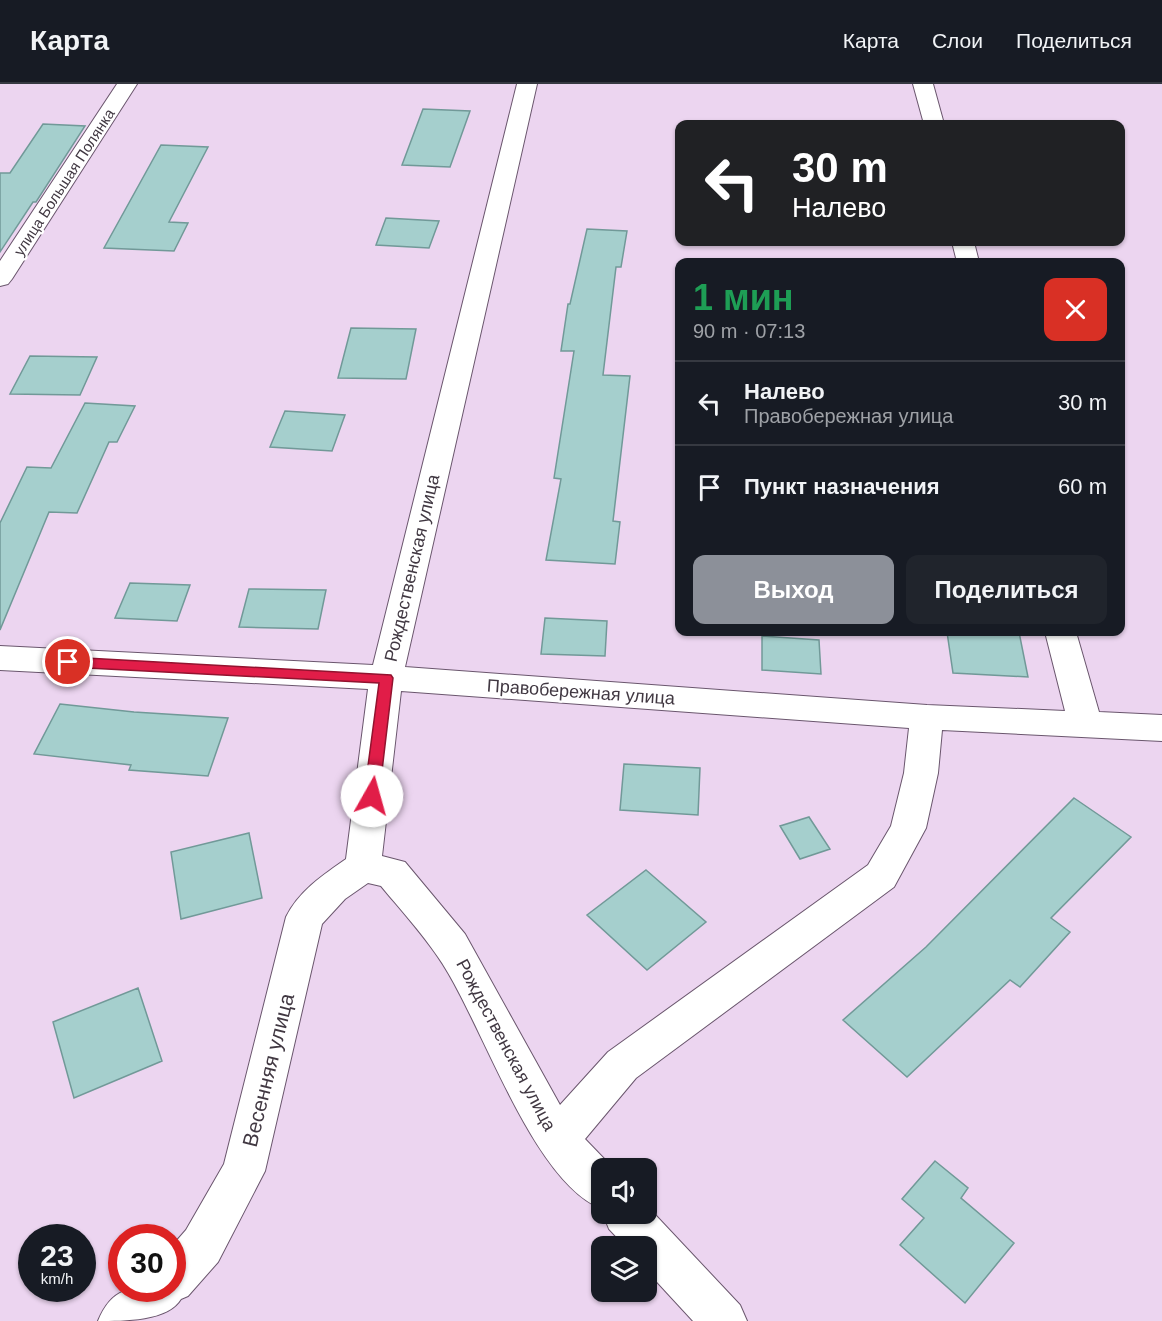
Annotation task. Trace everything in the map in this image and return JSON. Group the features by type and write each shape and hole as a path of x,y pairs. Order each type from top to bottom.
{"street":[{"name":"улица Большая Полянка","path":"0,279 127,84"},
{"name":"Рождественская улица","path":"527,84 386,678 363,867 392,873 452,946 557,1140 591,1176"},
{"path":"923,84 933,120"},
{"path":"1062,636 1085,724"},
{"name":"Правобережная улица","path":"0,658 386,678 927,717 1162,728"},
{"path":"557,1140 622,1065 880,876 908,828 921,773 927,717"},
{"name":"Весенняя улица","path":"186,1264 202,1246 244,1171 305,917 332,888 363,867"},
{"path":"634,1224 724,1321"},
{"path":"121,1321 145,1302"}],"building":[{"path":"423,109 470,111 450,167 402,165"},
{"path":"43,124 85,126 36,202 33,202 0,252 0,173 10,173"},
{"path":"161,145 208,147 169,222 188,223 174,251 104,248"},
{"path":"386,218 439,221 429,248 376,245"},
{"path":"587,229 627,231 621,267 616,267 603,375 630,376 613,521 620,522 615,564 546,560 561,479 554,478 574,351 561,351 568,304 570,304"},
{"path":"351,328 416,329 406,379 338,378"},
{"path":"30,356 97,357 80,395 10,394"},
{"path":"85,403 135,406 117,442 109,442 77,513 49,512 0,630 0,523 27,467 51,468"},
{"path":"285,411 345,415 332,451 270,447"},
{"path":"130,583 190,585 177,621 115,618"},
{"path":"249,589 326,590 318,629 239,627"},
{"path":"545,618 607,621 605,656 541,654"},
{"path":"762,636 819,640 821,674 762,670"},
{"path":"948,636 1020,636 1028,677 953,673"},
{"path":"60,704 134,712 228,718 208,776 129,770 131,765 34,754"},
{"path":"624,764 700,768 698,815 620,810"},
{"path":"1074,798 1131,837 1051,918 1070,932 1020,987 1010,980 907,1077 843,1020 926,947"},
{"path":"809,817 830,849 800,859 780,826"},
{"path":"249,833 262,898 181,919 171,852"},
{"path":"646,870 706,922 647,970 587,915"},
{"path":"138,988 162,1061 74,1098 53,1022"},
{"path":"935,1161 968,1188 961,1198 1014,1243 965,1303 900,1245 924,1218 902,1199"}],"route":[{"path":"68,662 386,678 372,796"}]}
